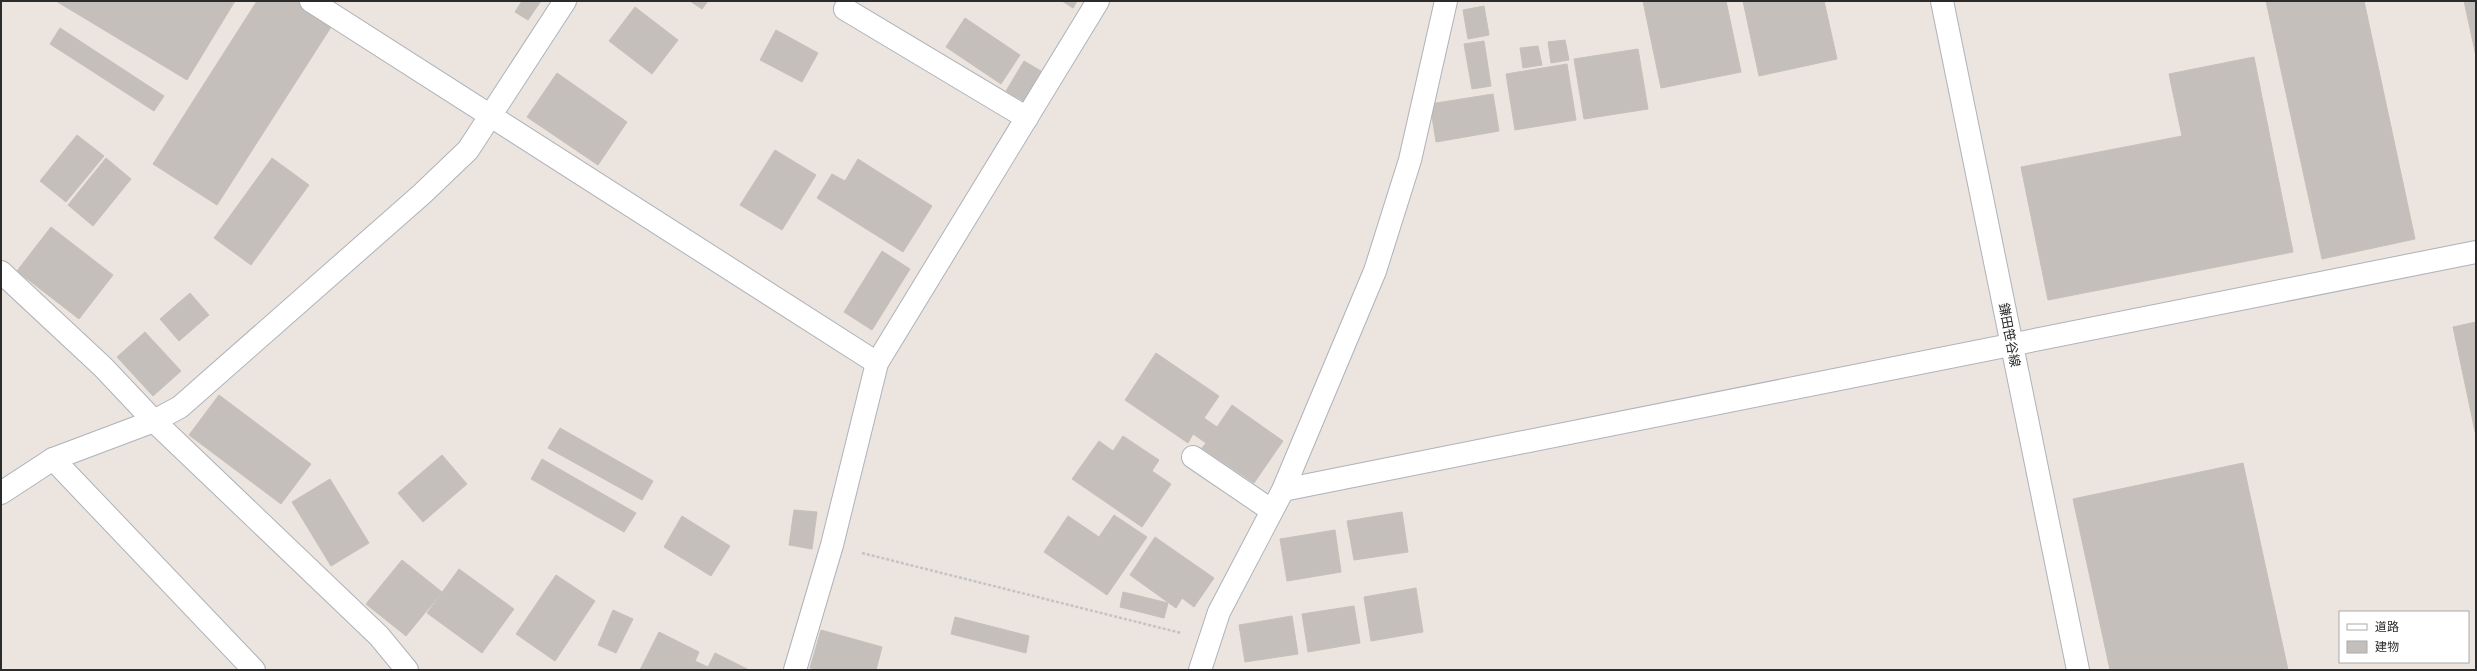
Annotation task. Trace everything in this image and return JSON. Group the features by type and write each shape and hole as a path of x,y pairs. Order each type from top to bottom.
{"street":[{"path":"311,1 877,363"},
{"path":"1,493 53,459 154,421 180,407 422,194 468,150 565,1"},
{"path":"795,670 832,545 877,363 1098,1"},
{"path":"1200,670 1219,612 1271,510 1283,490 1375,271 1410,160 1446,1"},
{"name":"鎌田笹谷線","path":"1942,1 2078,670"},
{"path":"845,9 1027,118"},
{"path":"1283,490 2476,252"},
{"path":"1,272 103,367 154,421 379,636 407,670"},
{"path":"1193,457 1271,510"},
{"path":"53,459 254,670"}],"path":[{"path":"832,545 1209,640"}],"building":[{"path":"56,1 235,1 187,80"},
{"path":"257,1 296,1 333,24 217,205 153,164"},
{"path":"522,1 541,1 528,20 515,12"},
{"path":"690,1 708,1 702,9"},
{"path":"1062,1 1077,1 1073,8"},
{"path":"1643,1 1726,1 1741,72 1661,88"},
{"path":"1743,1 1824,1 1837,59 1759,76"},
{"path":"2266,1 2364,1 2415,239 2322,259"},
{"path":"2464,1 2476,1 2476,56"},
{"path":"1484,6 1489,35 1468,39 1463,10"},
{"path":"635,7 678,40 652,74 609,41"},
{"path":"965,18 1020,55 1001,84 946,47"},
{"path":"60,28 164,96 154,111 50,44"},
{"path":"776,30 818,53 802,82 760,60"},
{"path":"1565,40 1569,60 1551,63 1548,42"},
{"path":"1484,41 1491,86 1472,89 1464,44"},
{"path":"1538,46 1542,65 1523,68 1520,48"},
{"path":"1638,49 1648,109 1584,119 1574,59"},
{"path":"2254,57 2293,252 2048,300 2021,167 2182,136 2169,74"},
{"path":"1024,61 1041,71 1023,101 1006,91"},
{"path":"1567,64 1576,120 1515,130 1506,74"},
{"path":"557,73 627,122 598,165 527,117"},
{"path":"1493,94 1499,131 1436,142 1430,104"},
{"path":"77,135 104,156 66,202 40,181"},
{"path":"775,150 816,175 782,230 740,205"},
{"path":"106,158 131,179 93,226 68,205"},
{"path":"272,158 309,185 251,265 214,238"},
{"path":"858,159 932,206 903,252 817,198 832,174 845,181"},
{"path":"51,227 113,275 79,319 17,271"},
{"path":"882,251 910,269 872,330 844,312"},
{"path":"190,293 209,315 179,341 160,319"},
{"path":"2476,322 2476,436 2453,327"},
{"path":"145,332 181,371 153,396 117,357"},
{"path":"1156,353 1219,396 1204,418 1217,427 1232,405 1283,441 1254,483 1202,448 1206,443 1193,434 1188,443 1125,400"},
{"path":"219,395 311,464 281,504 189,435"},
{"path":"560,428 653,481 642,500 548,448"},
{"path":"1123,436 1159,460 1152,471 1171,484 1142,527 1072,479 1099,441 1113,451"},
{"path":"442,455 467,484 423,522 398,493"},
{"path":"542,459 636,513 624,532 531,479"},
{"path":"2243,463 2288,670 2110,670 2073,499"},
{"path":"330,479 369,543 331,566 292,502"},
{"path":"794,510 817,512 812,549 789,545"},
{"path":"1402,512 1408,552 1354,560 1347,521"},
{"path":"1114,515 1147,537 1107,595 1044,552 1068,516 1099,537"},
{"path":"682,516 730,546 711,576 664,547"},
{"path":"1335,530 1341,572 1287,581 1280,539"},
{"path":"1155,537 1214,578 1194,607 1182,598 1176,608 1130,575"},
{"path":"402,560 442,592 406,636 366,604"},
{"path":"459,569 514,609 482,653 427,613"},
{"path":"556,575 595,601 555,661 516,634"},
{"path":"1416,588 1423,632 1371,641 1364,597"},
{"path":"1123,592 1168,603 1164,618 1120,607"},
{"path":"1354,606 1360,643 1308,652 1302,614"},
{"path":"613,610 633,619 616,653 598,645"},
{"path":"1292,616 1298,654 1245,662 1239,625"},
{"path":"955,617 1029,636 1026,653 951,634"},
{"path":"821,630 882,647 876,670 819,670 810,668"},
{"path":"659,632 699,652 695,661 708,667 715,653 749,670 640,670"}]}
